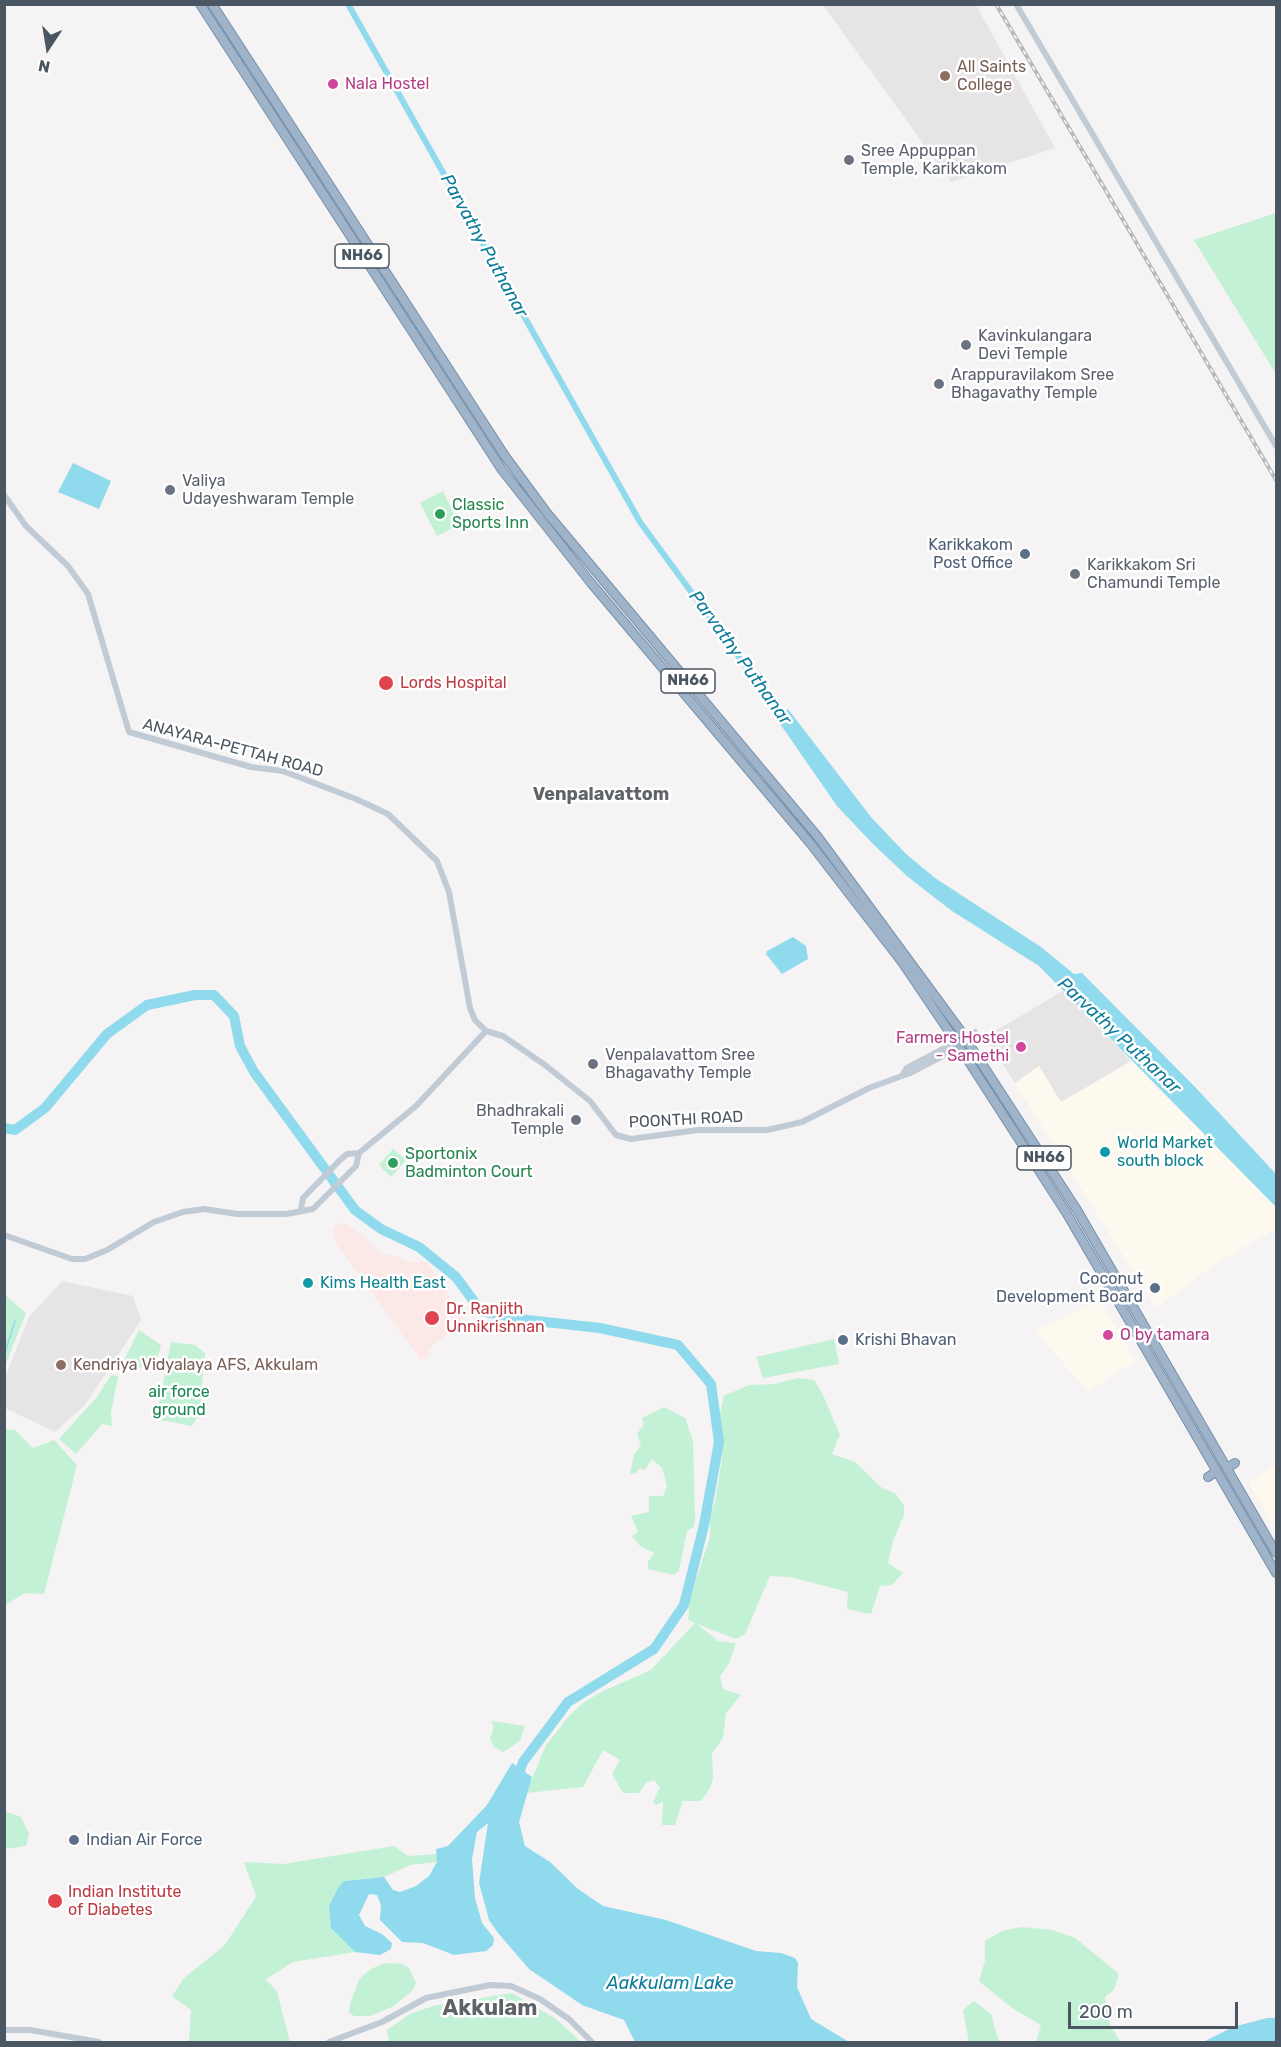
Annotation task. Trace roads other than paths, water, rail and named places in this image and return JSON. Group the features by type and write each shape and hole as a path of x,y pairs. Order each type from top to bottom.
{"highway":[{"name":"NH66","path":"200,4 502,470 585,575 810,843 902,962 1067,1214 1276,1573"},
{"name":"NH66","path":"212,4 506,456 547,513 818,837 960,1030 1077,1210 1276,1553"},
{"path":"1227,1468 1235,1463"},
{"path":"1208,1477 1217,1471"}],"main road":[{"path":"1016,4 1276,446"},
{"name":"ANAYARA-PETTAH ROAD","path":"4,495 27,526 68,566 88,594 129,732 251,767 283,771 356,799 388,814 437,861 449,892 460,963 470,1008 475,1020 486,1031"},
{"path":"301,1209 303,1198 340,1160 347,1154 360,1152 416,1106 486,1031"},
{"name":"POONTHI ROAD","path":"486,1031 503,1036 545,1065 590,1101 616,1135 631,1139 698,1130 767,1130 802,1122 868,1088 903,1074 977,1034"},
{"path":"4,1235 72,1259 85,1259 107,1250 154,1222 183,1212 204,1209 237,1214 286,1214 301,1209 313,1209 356,1166 360,1152"},
{"path":"329,2043 382,2022 426,1998 490,1985 511,1986 540,1999 569,2019 592,2043"},
{"path":"4,2030 30,2030 99,2043"}],"water":[{"path":"73,463 111,481 99,509 58,492"},
{"path":"788,709 871,817 905,853 935,878 1041,947 1074,974 1082,973 1196,1088 1276,1174 1276,1207 1039,966 952,911 908,877 872,843 837,806 776,718"},
{"path":"793,937 806,946 808,959 782,974 766,954 767,951"},
{"name":"Aakkulam Lake","path":"512,1763 532,1777 519,1822 525,1846 550,1862 578,1889 603,1906 666,1920 756,1951 781,1953 795,1958 798,1963 797,1987 811,2019 849,2042 635,2042 624,2020 582,2005 529,1969 489,1920 479,1883 488,1823 477,1832 472,1859 475,1898 482,1923 494,1938 493,1945 486,1951 454,1955 423,1943 402,1942 380,1920 381,1905 377,1895 369,1894 359,1915 365,1926 382,1934 392,1943 391,1949 380,1955 355,1952 331,1928 329,1906 338,1888 344,1881 384,1877 393,1890 400,1892 416,1886 429,1876 437,1862 436,1849 448,1846 487,1805"},
{"path":"1267,2018 1276,2018 1276,2042 1203,2042 1233,2027"}],"waterway":[{"name":"Parvathy Puthanar","path":"348,4 640,522 785,720"},
{"path":"4,1128 15,1130 45,1108 107,1034 147,1005 195,995 214,995 234,1016 240,1046 254,1072 355,1210 381,1229 419,1247 456,1277 481,1311 527,1320 600,1328 678,1345 711,1384 719,1442 704,1525 684,1605 654,1649 568,1702 523,1762 516,1781"},
{"path":"4,1356 15,1321"}],"railway":[{"path":"996,4 1276,480"}],"place":[{"name":"All Saints College","path":"945,76"},
{"name":"Nala Hostel","path":"333,84"},
{"name":"Sree Appuppan Temple, Karikkakom","path":"849,160"},
{"name":"Kavinkulangara Devi Temple","path":"966,345"},
{"name":"Arappuravilakom Sree Bhagavathy Temple","path":"939,384"},
{"name":"Valiya Udayeshwaram Temple","path":"170,490"},
{"name":"Classic Sports Inn","path":"440,514"},
{"name":"Karikkakom Post Office","path":"1025,554"},
{"name":"Karikkakom Sri Chamundi Temple","path":"1075,574"},
{"name":"Lords Hospital","path":"386,683"},
{"name":"Farmers Hostel - Samethi","path":"1021,1047"},
{"name":"Venpalavattom Sree Bhagavathy Temple","path":"593,1064"},
{"name":"Bhadhrakali Temple","path":"576,1120"},
{"name":"World Market south block","path":"1105,1152"},
{"name":"Sportonix Badminton Court","path":"393,1163"},
{"name":"Kims Health East","path":"308,1283"},
{"name":"Coconut Development Board","path":"1155,1288"},
{"name":"Dr. Ranjith Unnikrishnan","path":"432,1318"},
{"name":"O by tamara","path":"1108,1335"},
{"name":"Krishi Bhavan","path":"843,1340"},
{"name":"Kendriya Vidyalaya AFS, Akkulam","path":"61,1365"},
{"name":"Indian Air Force","path":"74,1840"},
{"name":"Indian Institute of Diabetes","path":"55,1901"}],"district":[{"name":"Venpalavattom","path":"601,795"},
{"name":"Akkulam","path":"490,2009"}],"park label":[{"name":"air force ground","path":"179,1401"}]}
